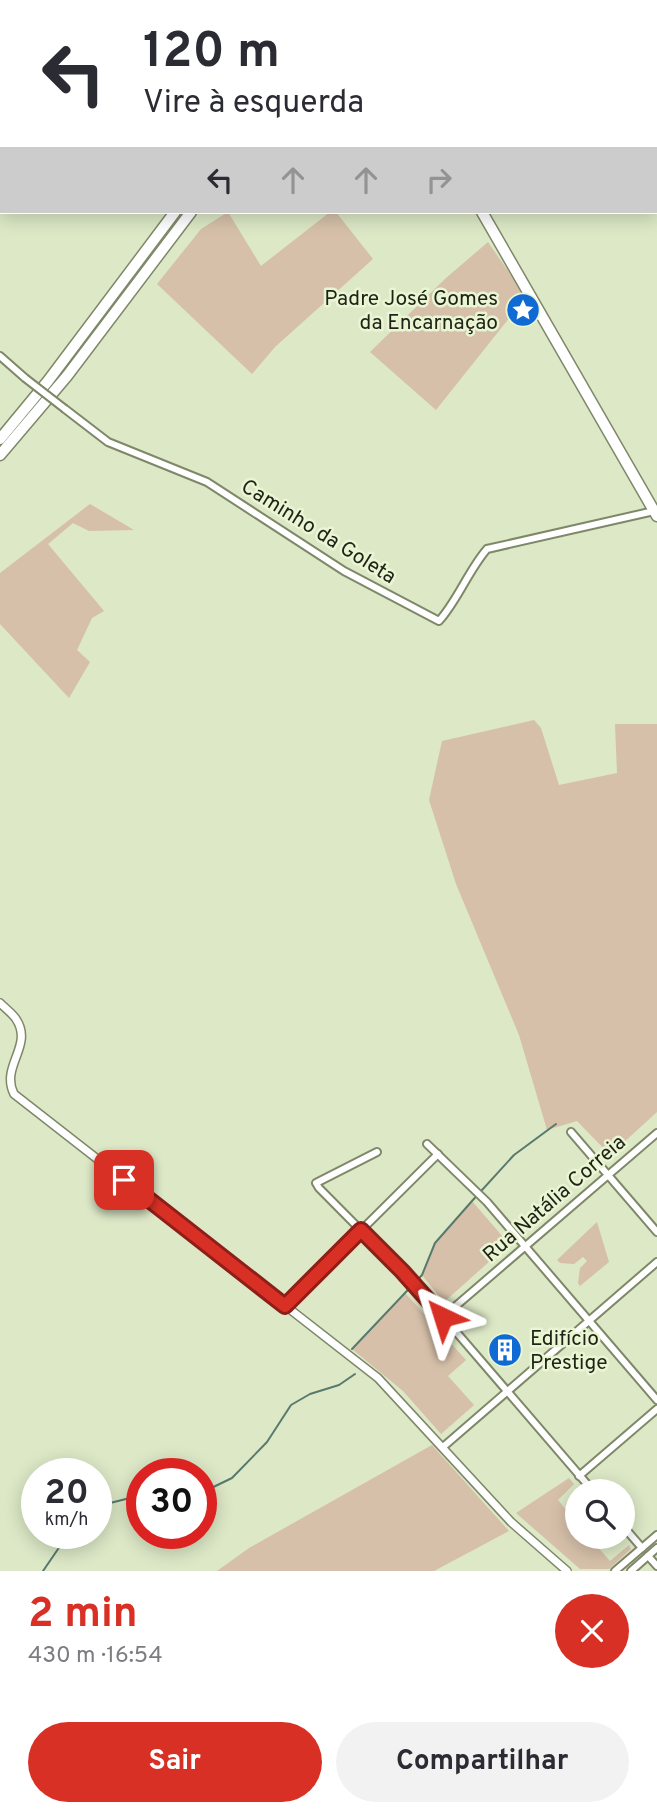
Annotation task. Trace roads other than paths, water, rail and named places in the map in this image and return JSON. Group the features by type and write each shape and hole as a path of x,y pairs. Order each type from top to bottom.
{"main road":[{"path":"111,299 168,214"},
{"path":"0,439 48,381 174,214"},
{"path":"0,454 66,376 188,214"},
{"path":"482,214 656,513"}],"street":[{"name":"Caminho da Goleta","path":"0,356 108,442 207,482 344,572 439,621 487,550 656,513"},
{"path":"0,1003 17,1020 22,1038 8,1077 14,1094 378,1378 511,1522 567,1571"},
{"path":"571,1132 657,1232"},
{"name":"Rua Natália Correia","path":"443,1317 657,1133"},
{"path":"427,1144 485,1200 657,1400"},
{"path":"377,1152 316,1183 411,1280 582,1479"},
{"path":"285,1306 438,1154"},
{"path":"443,1447 657,1262"},
{"path":"579,1476 657,1409"},
{"path":"615,1571 657,1535"},
{"path":"635,1540 642,1548"},
{"path":"631,1571 657,1548"},
{"path":"648,1556 657,1566"}],"waterway":[{"path":"352,1349 422,1275 435,1243 472,1201 514,1155 556,1124"},
{"path":"217,1485 232,1478 267,1442 291,1405 310,1394 339,1385 355,1374"},
{"path":"112,1502 126,1499"},
{"path":"43,1571 58,1549"}],"place":[{"name":"Padre José Gomes da Encarnação","path":"523,310"},
{"name":"Edifício Prestige","path":"505,1350"}]}
